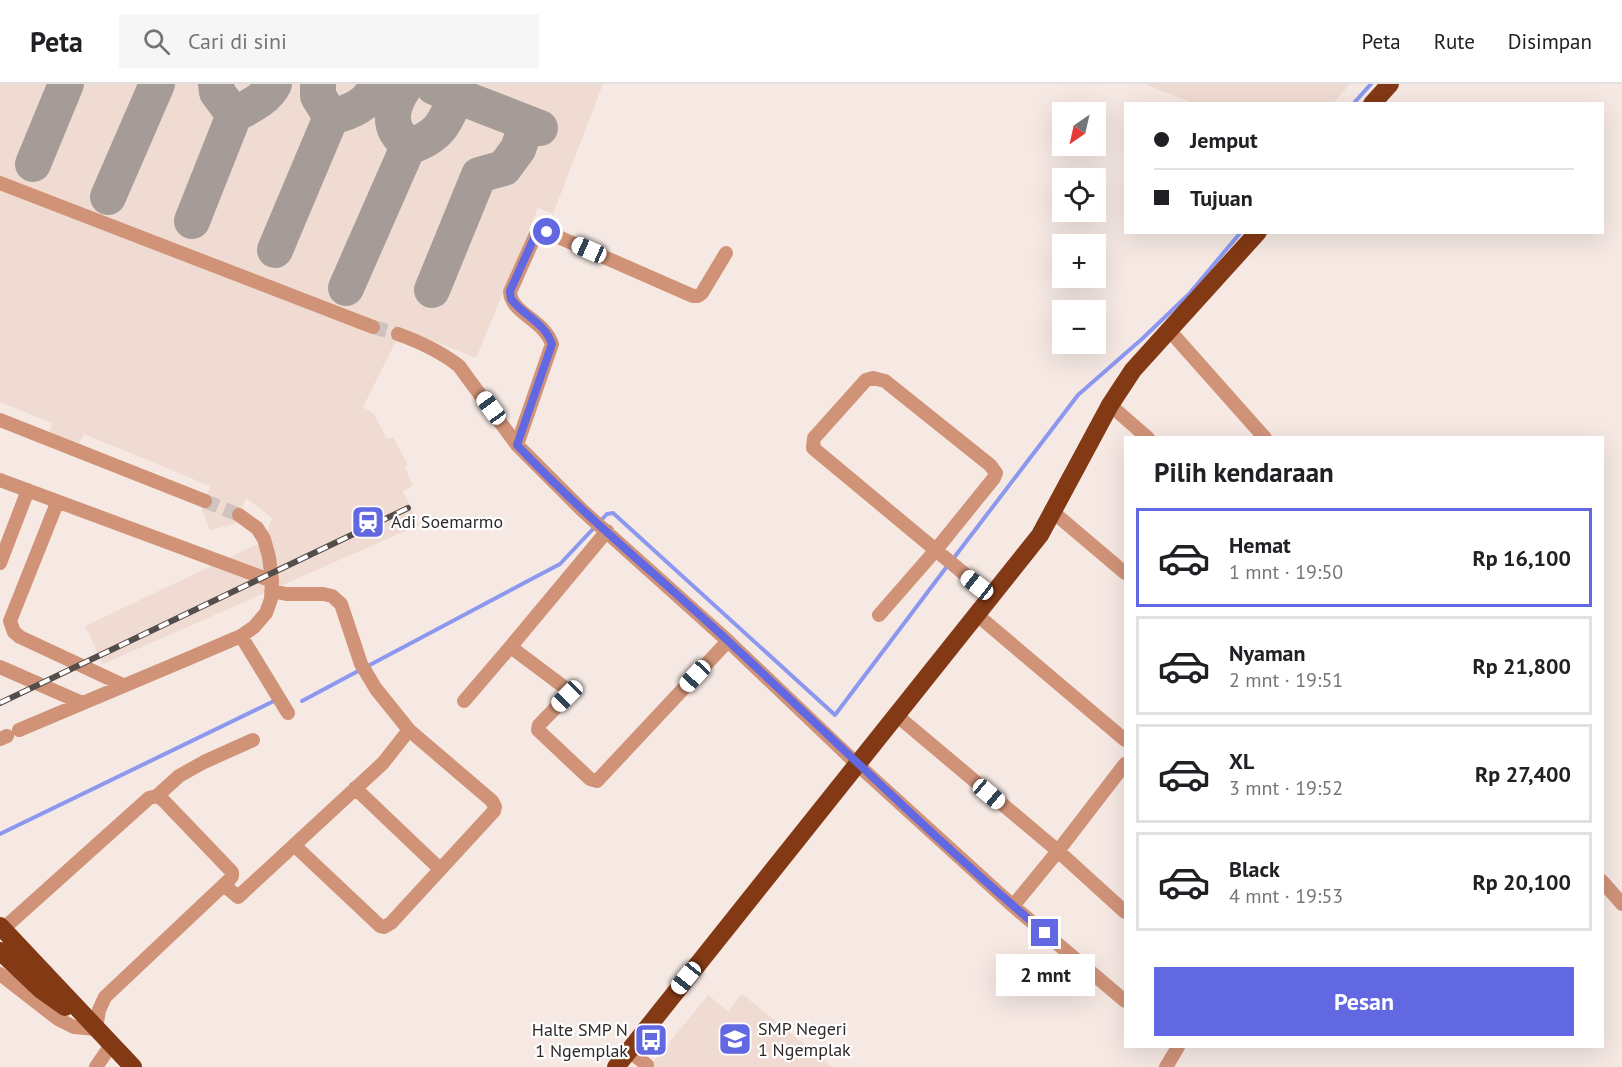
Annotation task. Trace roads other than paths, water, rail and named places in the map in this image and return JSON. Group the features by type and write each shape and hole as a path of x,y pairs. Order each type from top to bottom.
{"highway":[{"path":"1374,102 1390,84"},
{"path":"616,1067 895,714 1040,535 1110,405 1133,370 1256,234"},
{"path":"2,928 133,1067"},
{"path":"0,951 41,990 96,1029"}],"street":[{"path":"2,188 373,327"},
{"path":"517,445 552,344 543,327 511,299 510,291 535,236 541,232 547,232 693,296 702,293 726,253"},
{"path":"1169,330 1263,436"},
{"path":"398,334 419,341 459,366 517,445 582,510 728,641 857,764 1013,906 1124,1000"},
{"path":"879,615 936,552 994,478 995,470 885,381 873,378 866,380 814,438 812,446 936,552 991,596"},
{"path":"1110,405 1146,436"},
{"path":"0,420 205,501"},
{"path":"0,480 272,586 286,594 332,596 341,604 359,659 376,689 409,730 495,804 494,811 391,923 384,927 380,926 294,844"},
{"path":"0,564 28,490"},
{"path":"57,503 10,621 14,632 20,638 123,685"},
{"path":"1053,512 1124,572"},
{"path":"9,735 240,636 254,627 266,613 272,599 269,557 264,539 257,528 239,515"},
{"path":"465,702 607,531"},
{"path":"976,614 1124,739"},
{"path":"240,636 288,713"},
{"path":"512,645 516,651 568,690 567,696 539,725 538,730 590,780 595,781 728,641"},
{"path":"0,667 82,704"},
{"path":"895,714 1058,851 1124,911"},
{"path":"224,885 238,897 383,763 409,730"},
{"path":"2,928 149,798 157,796 187,771 253,740"},
{"path":"1013,906 1124,765"},
{"path":"355,788 440,870"},
{"path":"0,974 58,1020 74,1027 96,1029 99,1010 105,997 232,876 230,869 157,796"},
{"path":"1604,883 1622,904"},
{"path":"96,1067 111,1046"},
{"path":"1166,1067 1177,1048"},
{"path":"629,1051 647,1065"}],"waterway":[{"path":"1355,102 1371,84"},
{"path":"953,559 1078,395 1189,294 1239,234"},
{"path":"366,667 560,564 607,514 613,513 835,715 948,565"},
{"path":"302,701 360,670"},
{"path":"0,834 274,701"}],"tunnel":[{"path":"373,327 398,334"},
{"path":"205,501 239,515"}],"railway":[{"path":"0,703 408,508"}],"place":[{"name":"Adi Soemarmo","path":"368,522"},
{"name":"SMP Negeri 1 Ngemplak","path":"735,1039"},
{"name":"Halte SMP N 1 Ngemplak","path":"651,1040"}]}
